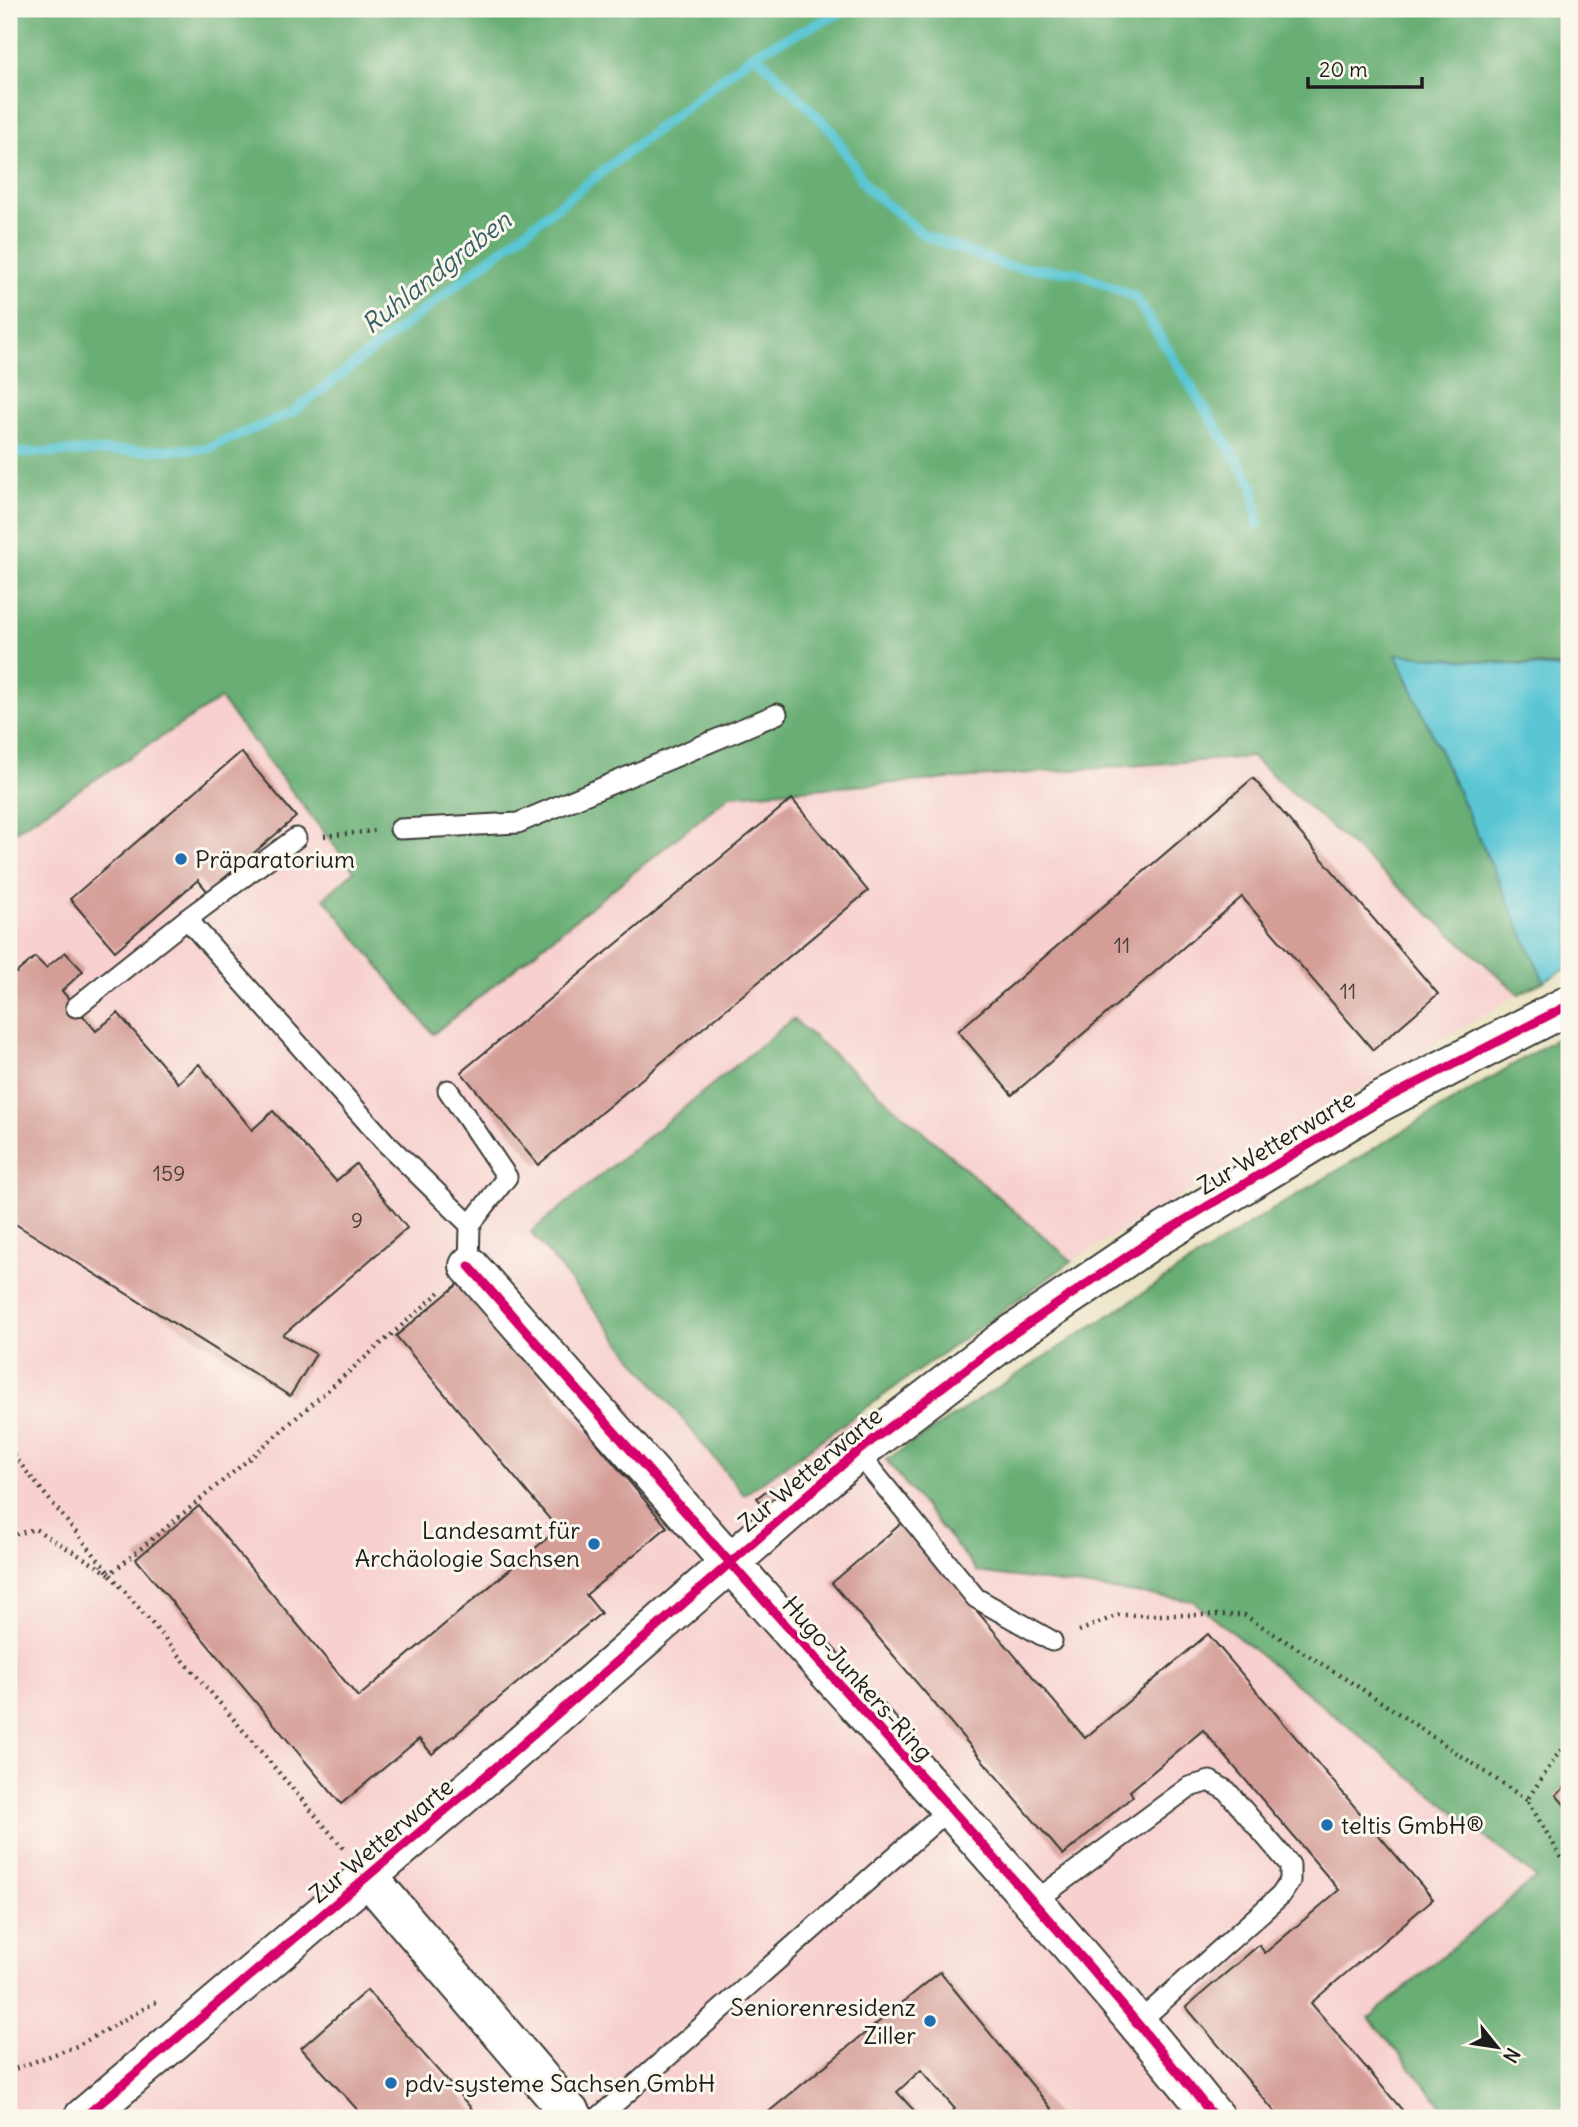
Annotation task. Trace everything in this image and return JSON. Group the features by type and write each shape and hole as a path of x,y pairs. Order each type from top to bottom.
{"street":[{"name":"Zur Wetterwarte","path":"83,2118 368,1877 857,1452 1007,1338 1150,1241 1376,1104 1569,1004"},
{"name":"Hugo-Junkers-Ring","path":"469,1266 729,1562 1034,1902 1139,2022 1215,2118"},
{"path":"368,1877 574,2118"}],"lane":[{"path":"400,829 518,823 777,714"},
{"path":"76,1007 187,919 296,838"},
{"path":"187,919 384,1142 470,1225"},
{"path":"448,1090 507,1177 470,1225 469,1266"},
{"path":"857,1452 976,1598 1052,1641"},
{"path":"1034,1902 1189,1787 1210,1781 1227,1791 1290,1865 1290,1881 1281,1895 1139,2022"},
{"path":"598,2118 950,1808"}],"path":[{"path":"296,838 400,829"},
{"path":"110,1574 248,1460 469,1266"},
{"path":"9,1450 110,1574 368,1877"},
{"path":"9,1536 36,1530 110,1574"},
{"path":"1052,1641 1118,1615 1244,1615 1368,1693 1527,1800 1569,1870"},
{"path":"1527,1800 1569,1738"}],"shaded area":[{"path":"220,699 354,872 324,898 433,1034 730,795 1252,757 1519,994 1072,1261 793,1019 743,1495 854,1417 978,1572 1192,1601 1536,1878 1369,2018 1452,2118 9,2118 9,835"}],"green space":[{"path":"9,9 1569,9 1569,667 1396,655 1544,981 1519,994 1252,757 730,795 433,1034 324,898 354,871 220,699 9,835"},
{"path":"793,1019 1072,1261 744,1495 531,1232"},
{"path":"1569,1031 1569,2114 1563,2118 1452,2118 1369,2018 1536,1878 1193,1601 978,1572 886,1460 1257,1219"}],"water":[{"path":"1396,654 1569,669 1569,967 1544,981"}],"building":[{"name":"Präparatorium","path":"241,752 296,817 208,892 198,880 115,951 70,899"},
{"path":"1253,778 1438,994 1373,1050 1242,897 1012,1095 958,1031"},
{"path":"792,799 868,891 538,1165 461,1072"},
{"path":"65,952 83,971 62,991 96,1031 118,1013 178,1083 199,1064 252,1130 273,1111 336,1181 356,1164 407,1228 283,1335 316,1354 290,1396 9,1220 9,964 16,973 35,957 46,968"},
{"name":"Landesamt für Archäologie Sachsen","path":"462,1281 667,1527 586,1595 601,1613 432,1754 419,1739 341,1804 136,1559 199,1506 358,1697 558,1529 396,1336"},
{"path":"771,1487 778,1497 764,1506 757,1498"},
{"name":"teltis GmbH®","path":"902,1523 1085,1738 1208,1634 1433,1899 1311,2003 1409,2118 1280,2118 1186,2007 1259,1945 1265,1953 1339,1890 1203,1730 1130,1791 1133,1796 1063,1855 832,1583"},
{"path":"1569,1784 1569,1810 1556,1795"},
{"name":"Seniorenresidenz Ziller","path":"940,1972 1059,2118 944,2118 955,2109 921,2070 897,2092 921,2118 761,2118"},
{"name":"pdv-systeme Sachsen GmbH","path":"367,1990 480,2118 365,2118 301,2048"}],"waterway":[{"name":"Ruhlandgraben","path":"9,453 206,449 293,412 755,53 849,9"},
{"path":"755,53 832,131 868,189 924,235 1006,266 1076,272 1135,297 1253,486 1258,524"}],"cycle path":[{"path":"83,2118 502,1762 857,1452 1007,1338 1150,1241 1376,1104 1569,1005"},
{"path":"469,1266 1017,1883 1215,2118"}],"place":[{"name":"Präparatorium","path":"181,859"},
{"name":"Landesamt für Archäologie Sachsen","path":"594,1544"},
{"name":"teltis GmbH®","path":"1327,1825"},
{"name":"Seniorenresidenz Ziller","path":"930,2021"},
{"name":"pdv-systeme Sachsen GmbH","path":"391,2083"}]}
